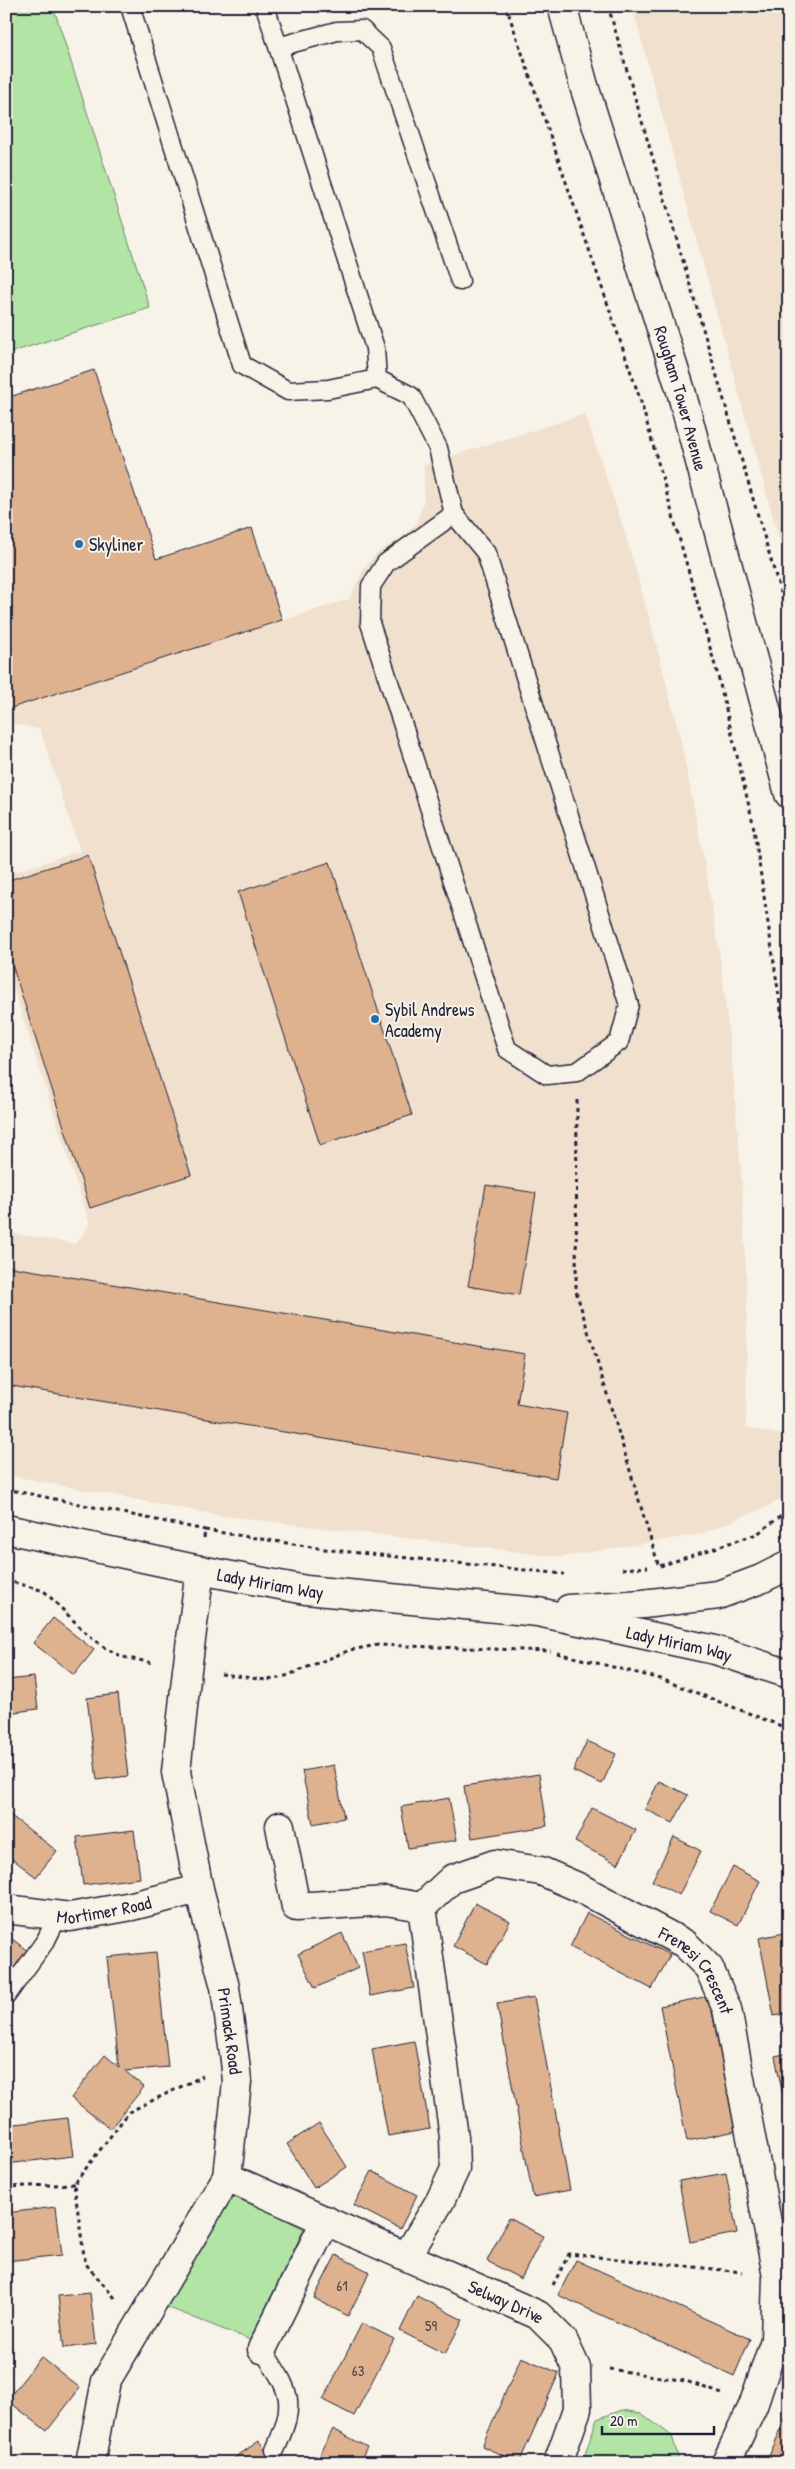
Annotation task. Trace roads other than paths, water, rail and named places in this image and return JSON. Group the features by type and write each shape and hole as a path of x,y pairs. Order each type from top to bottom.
{"street":[{"name":"Rougham Tower Avenue","path":"562,6 587,95 681,391 789,794"},
{"name":"Lady Miriam Way","path":"6,1529 200,1570 306,1590 538,1612 715,1650 789,1674"},
{"name":"Lady Miriam Way","path":"538,1612 643,1604 718,1595 761,1579 789,1565"},
{"name":"Primack Road","path":"90,2463 106,2381 227,2177 237,2082 235,2061 225,1987 199,1889 176,1772 186,1670 200,1570"},
{"path":"280,1826 296,1907 386,1901 422,1907 454,2137 456,2169 440,2201 406,2256"},
{"name":"Frenesi Crescent","path":"422,1907 452,1879 495,1864 540,1871 578,1887 685,1944 709,1968 727,2009 777,2276 775,2340 753,2406 726,2463"},
{"name":"Mortimer Road","path":"6,1909 70,1917 132,1906 199,1889"},
{"name":"Selway Drive","path":"227,2177 538,2315 563,2340 576,2368 577,2409 558,2463"},
{"path":"262,2349 326,2220"}],"lane":[{"path":"130,6 242,365 288,391 328,389 377,379 411,396 438,448 454,514 486,553 629,1005 619,1042 577,1072 547,1075 507,1049 370,623 371,586 386,563 454,514"},
{"path":"266,6 375,348 377,379"},
{"path":"278,47 337,31 362,30 381,48 460,282"},
{"path":"6,1996 46,1940 58,1916"},
{"path":"262,2349 280,2377 290,2402 288,2422 275,2450"}],"place":[{"name":"Skyliner","path":"79,544"},
{"name":"Sybil Andrews Academy","path":"375,1019"}]}
